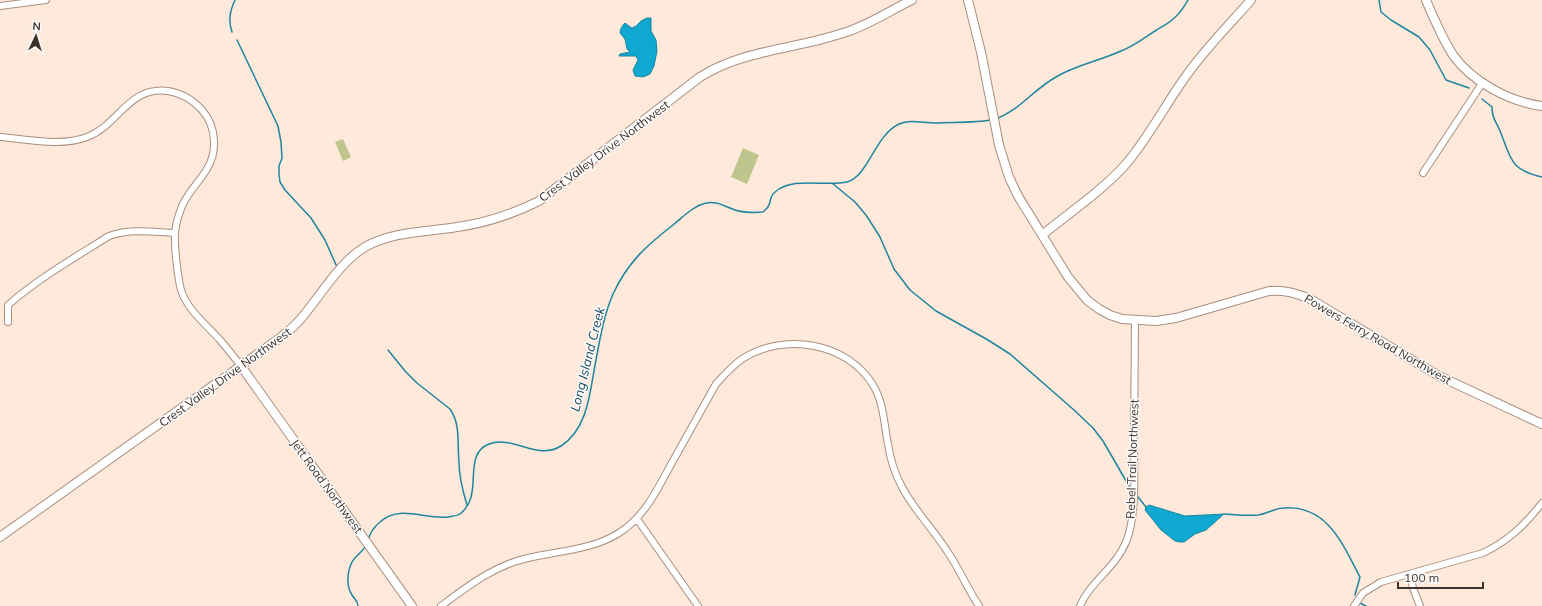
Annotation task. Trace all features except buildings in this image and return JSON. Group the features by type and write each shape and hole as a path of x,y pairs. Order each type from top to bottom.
{"street":[{"path":"0,6 46,0"},
{"name":"Crest Valley Drive Northwest","path":"0,537 241,366 292,328 336,274 354,255 366,246 397,235 475,224 522,210 539,201 700,77 713,69 745,57 792,47 843,33 857,28 912,0"},
{"name":"Powers Ferry Road Northwest","path":"968,0 981,52 995,127 1009,177 1018,196 1068,277 1088,300 1099,309 1122,319 1156,321 1176,318 1270,291 1282,290 1293,292 1310,299 1439,376 1542,424"},
{"path":"1042,234 1083,202 1126,164 1138,149 1199,58 1251,0"},
{"path":"1426,0 1448,47 1454,57 1466,69 1483,82 1514,100 1542,106"},
{"path":"1423,173 1483,82"},
{"path":"0,137 62,142 74,141 88,137 109,123 128,103 142,94 162,90 184,96 197,105 207,116 213,131 214,146 208,167 191,190 183,204 178,218 175,233 179,279 185,299 194,312 220,340 241,366"},
{"path":"8,322 8,305 47,275 109,236 132,230 175,233"},
{"name":"Rebel Trail Northwest","path":"1080,606 1090,589 1105,574 1122,551 1130,531 1134,483 1135,320"},
{"path":"441,606 471,584 496,569 527,558 599,543 619,533 637,519 651,500 716,384 732,366 751,354 773,346 801,345 827,349 842,355 866,374 874,386 882,409 891,458 901,485 912,505 948,551 979,606"},
{"name":"Jett Road Northwest","path":"241,366 412,606"},
{"path":"1354,606 1362,594 1374,584 1483,553 1494,548 1520,529 1542,503"},
{"path":"637,519 698,606"},
{"path":"1410,574 1413,588 1420,606"}],"green space":[{"path":"343,139 351,157 343,161 335,142"},
{"path":"743,148 759,155 747,184 731,177"}],"water":[{"path":"647,18 651,18 651,31 656,40 657,51 654,66 650,74 643,77 635,76 633,70 638,60 636,56 619,56 620,54 630,52 627,49 625,39 620,33 620,30 625,23 633,29 633,27"},
{"path":"1149,505 1185,516 1224,514 1206,530 1195,534 1184,542 1180,542 1175,541 1161,530 1145,510"}],"waterway":[{"path":"232,32 230,16 235,0"},
{"name":"Long Island Creek","path":"996,119 1020,105 1041,87 1064,73 1126,49 1139,42 1167,24 1182,10 1188,0"},
{"path":"1379,0 1381,12 1419,37 1430,50 1446,80 1469,88"},
{"path":"237,40 278,126 282,158 279,166 280,182 285,190 311,218 325,240 337,267"},
{"path":"1482,99 1492,107 1493,117 1513,161 1523,171 1542,177"},
{"name":"Long Island Creek","path":"368,540 374,528 378,524 387,517 395,514 404,513 430,517 448,517 460,514 467,506 471,497 476,457 481,449 489,444 498,442 507,443 543,451 552,450 561,446 570,438 583,419 587,407 601,335 613,294 625,273 638,255 692,209 701,204 713,203 742,212 763,212 769,206 773,194 782,187 800,183 839,183 854,179 861,172 884,137 891,129 899,124 912,121 935,123 990,120"},
{"path":"832,183 855,202 866,215 880,237 894,269 910,290 936,311 1010,354 1074,410 1093,428 1103,441 1129,486"},
{"path":"388,350 417,383 450,409 456,421 460,478 467,505"},
{"path":"1138,497 1146,507"},
{"path":"1224,514 1258,515 1284,508 1299,509 1312,513 1323,520 1332,529 1354,565 1360,577 1355,595"},
{"name":"Long Island Creek","path":"358,606 350,591 348,574 355,557 366,545"},
{"path":"1360,603 1366,606"}]}
